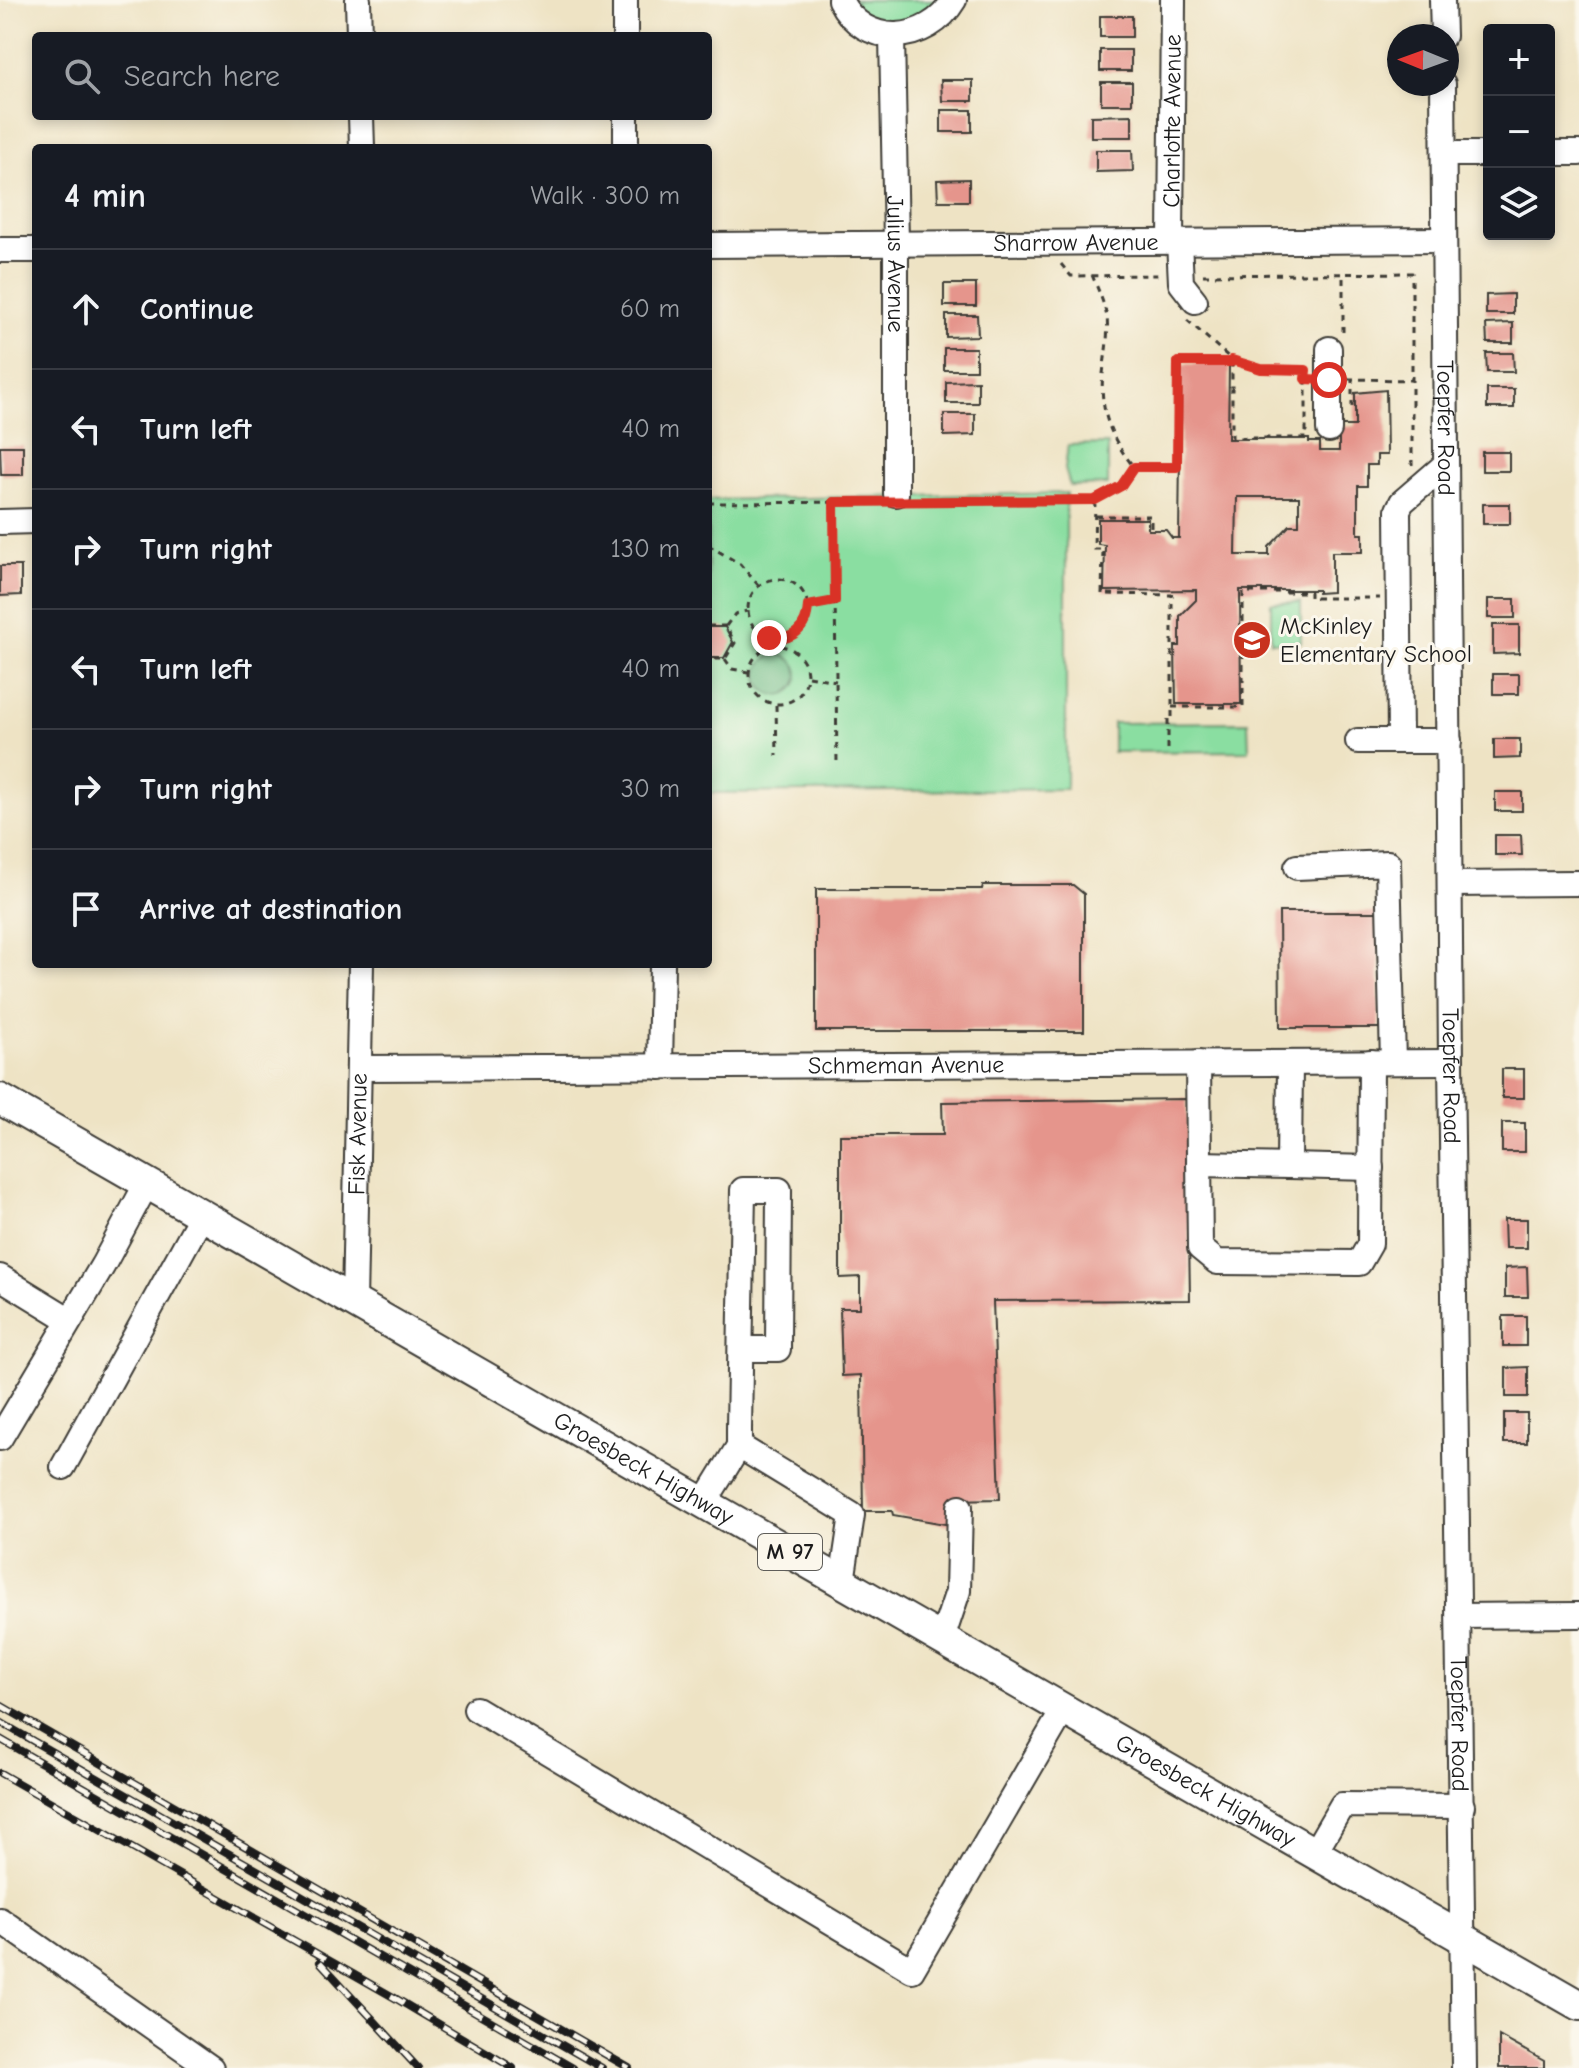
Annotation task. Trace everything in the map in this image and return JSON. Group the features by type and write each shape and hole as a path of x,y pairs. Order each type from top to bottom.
{"main road":[{"name":"Groesbeck Highway","path":"0,1099 1579,2005"}],"street":[{"path":"358,0 359,32"},
{"path":"625,0 625,32"},
{"path":"840,0 857,22 874,32 892,36 912,34 931,26 954,0"},
{"name":"Charlotte Avenue","path":"1173,0 1175,241 1181,283 1195,301"},
{"path":"1442,0 1443,24"},
{"name":"Julius Avenue","path":"892,36 896,499"},
{"name":"Toepfer Road","path":"1443,96 1464,2068"},
{"path":"361,120 362,144"},
{"path":"626,120 626,144"},
{"path":"1555,153 1579,153"},
{"path":"1444,154 1483,154"},
{"name":"Sharrow Avenue","path":"712,245 1444,240"},
{"path":"0,250 32,250"},
{"path":"1329,430 1329,379 1336,341"},
{"path":"1400,741 1398,510 1402,502 1446,464"},
{"path":"0,522 32,521"},
{"path":"1358,741 1449,741"},
{"path":"1198,1063 1200,1248 1217,1262 1359,1263 1370,1244 1371,1168 1382,1062 1388,863 1297,867"},
{"path":"1450,884 1579,883"},
{"name":"Fisk Avenue","path":"354,1302 361,968"},
{"path":"660,1067 662,968"},
{"name":"Schmeman Avenue","path":"360,1068 1451,1062"},
{"path":"1289,1166 1290,1063"},
{"path":"1199,1164 1371,1168"},
{"path":"0,1438 147,1183"},
{"path":"704,1503 739,1446 743,1190 779,1190 778,1349 741,1349"},
{"path":"63,1467 202,1215"},
{"path":"0,1277 70,1320"},
{"path":"739,1446 852,1515 842,1582"},
{"path":"942,1639 958,1591 960,1507"},
{"path":"1459,1616 1579,1615"},
{"path":"476,1709 912,1970 1064,1709"},
{"path":"1314,1853 1342,1805 1462,1806"},
{"path":"0,1920 211,2068"}],"path":[{"path":"1061,264 1071,276 1167,275"},
{"path":"1336,341 1343,273"},
{"path":"1092,275 1107,319 1102,387 1106,417 1118,447 1134,467"},
{"path":"1134,467 1177,467 1178,362 1232,360 1261,369 1306,370 1329,379 1412,380"},
{"path":"1232,362 1232,438 1306,438 1329,379"},
{"path":"1329,379 1352,407"},
{"path":"712,503 896,499 1095,500 1121,486 1134,467"},
{"path":"1095,500 1094,549 1103,549 1102,594 1172,595 1172,717 1168,717 1168,749"},
{"path":"834,502 837,764"},
{"path":"1095,516 1151,516 1151,527 1157,527"},
{"path":"712,547 740,564 759,586"},
{"path":"772,579 793,583 801,589 808,606 803,627 796,634 778,640 760,634 748,611 750,599 759,586 772,579"},
{"path":"1172,707 1243,707 1243,592 1310,592 1310,598 1385,598"},
{"path":"808,606 835,601"},
{"path":"726,626 735,614 748,611"},
{"path":"712,626 726,626"},
{"path":"725,659 735,643 726,626"},
{"path":"778,640 778,646"},
{"path":"778,646 796,652 807,667 808,676 801,695 793,701 776,705 755,695 750,686 749,673 754,658 778,646"},
{"path":"712,660 725,659"},
{"path":"725,659 732,669 749,673"},
{"path":"808,676 836,681"},
{"path":"776,705 777,756"}],"green space":[{"path":"850,0 941,0 936,8 905,26 870,20"},
{"path":"1108,444 1108,485 1070,486 1065,469 1068,445"},
{"path":"1066,493 1066,789 712,793 712,500"},
{"path":"1301,602 1301,642 1271,642 1271,603"},
{"path":"778,655 792,661 798,675 792,689 778,695 764,689 758,675 764,661"},
{"path":"1248,722 1249,751 1113,752 1113,723"}],"building":[{"path":"1100,16 1132,16 1132,37 1100,37"},
{"path":"1100,50 1131,50 1131,71 1100,71"},
{"path":"941,80 973,80 973,101 942,101"},
{"path":"1101,82 1132,82 1132,104 1101,104"},
{"path":"941,110 972,110 972,132 941,132"},
{"path":"1132,115 1132,137 1091,137 1091,116"},
{"path":"1096,150 1132,150 1133,171 1096,172"},
{"path":"969,179 969,201 938,201 937,180"},
{"path":"944,284 976,284 976,306 944,306"},
{"path":"1513,294 1513,314 1486,314 1486,295"},
{"path":"946,315 977,315 978,336 946,337"},
{"path":"1513,323 1513,343 1487,343 1486,324"},
{"path":"944,348 976,348 976,370 944,370"},
{"path":"1486,353 1513,353 1514,372 1487,372"},
{"path":"1181,364 1229,364 1228,439 1309,439 1309,442 1320,442 1320,451 1339,451 1339,426 1355,426 1355,393 1386,390 1387,455 1377,455 1377,465 1367,465 1367,486 1358,486 1358,534 1363,534 1363,552 1332,552 1332,592 1240,590 1241,704 1176,704 1175,646 1180,646 1180,616 1196,600 1196,590 1104,591 1105,545 1098,544 1098,519 1148,519 1148,530 1166,530 1172,538 1179,538","holes":["1237,497 1299,497 1299,525 1290,525 1269,547 1269,555 1236,555"]},
{"path":"978,381 978,403 946,403 946,382"},
{"path":"1487,389 1514,389 1514,408 1487,408"},
{"path":"944,414 975,414 975,435 944,436"},
{"path":"0,446 23,446 23,475 1,475"},
{"path":"1482,452 1509,452 1509,471 1482,471"},
{"path":"1483,504 1510,504 1510,524 1483,524"},
{"path":"0,566 21,566 21,595 0,596"},
{"path":"1488,599 1515,599 1515,618 1488,618"},
{"path":"1493,625 1519,625 1519,653 1493,654"},
{"path":"712,627 725,627 733,642 724,658 712,658"},
{"path":"1493,674 1519,674 1519,694 1493,694"},
{"path":"1494,739 1520,739 1520,758 1494,759"},
{"path":"1495,792 1522,792 1522,811 1495,811"},
{"path":"1495,835 1521,835 1522,855 1495,855"},
{"path":"983,885 1073,885 1084,894 1084,1031 816,1031 816,889 982,889"},
{"path":"1279,912 1379,912 1379,1028 1280,1028"},
{"path":"1502,1069 1524,1069 1524,1098 1502,1098"},
{"path":"1187,1099 1190,1300 993,1301 1000,1499 952,1500 951,1525 893,1515 892,1511 863,1511 861,1375 842,1376 840,1308 860,1308 860,1277 840,1278 840,1135 943,1135 942,1102"},
{"path":"1502,1123 1525,1123 1525,1152 1502,1152"},
{"path":"1504,1219 1527,1219 1527,1248 1505,1248"},
{"path":"1527,1267 1528,1297 1505,1297 1505,1268"},
{"path":"1503,1316 1526,1316 1526,1346 1503,1346"},
{"path":"1528,1367 1528,1397 1506,1397 1506,1368"},
{"path":"1504,1413 1527,1413 1527,1443 1504,1443"},
{"path":"1499,2036 1544,2061 1544,2068 1499,2068"}],"railway":[{"path":"0,1705 629,2068"},
{"path":"0,1722 602,2068"},
{"path":"0,1739 573,2068"},
{"path":"0,1773 513,2068"},
{"path":"320,1962 418,2068"}],"place":[{"name":"McKinley Elementary School","path":"1252,640"}],"route":[{"path":"769,638 778,640 796,634 807,618 808,606 835,601 834,502 1095,500 1121,486 1134,467 1177,467 1178,362 1232,360 1261,369 1306,370 1305,379 1329,380"}]}
